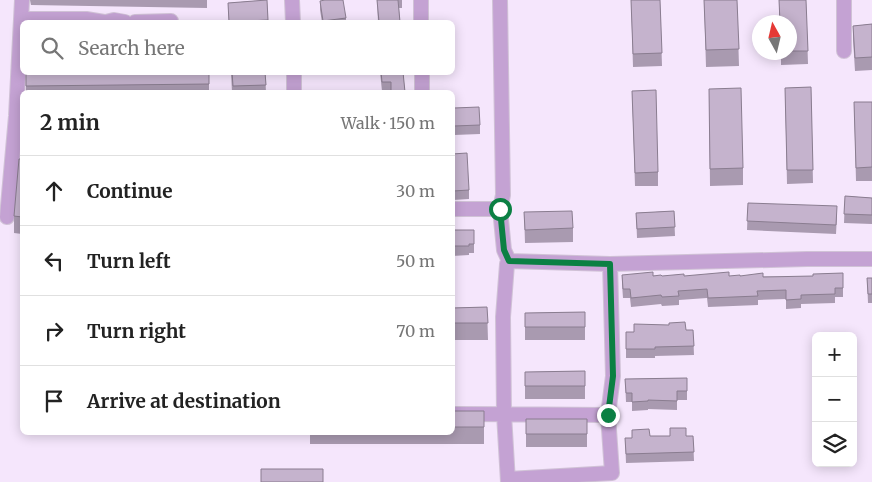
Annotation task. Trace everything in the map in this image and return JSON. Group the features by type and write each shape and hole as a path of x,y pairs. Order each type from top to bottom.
{"street":[{"path":"22,0 21,19 92,20"},
{"path":"292,0 293,20"},
{"path":"421,0 421,20"},
{"path":"500,0 503,195 500,209 504,250 509,261 507,264 503,317 504,414 508,480 612,473 608,415 613,376 610,264"},
{"path":"844,0 844,51"},
{"path":"8,217 19,116 20,68"},
{"path":"294,75 294,90"},
{"path":"422,75 422,90"},
{"path":"455,210 500,209"},
{"path":"509,261 610,264 872,259"},
{"path":"455,414 608,415"}],"building":[{"path":"267,0 268,20 229,20 228,3"},
{"path":"343,0 346,18 323,20 320,1"},
{"path":"377,0 398,0 400,20 379,20"},
{"path":"631,0 660,0 662,53 633,54"},
{"path":"704,0 737,0 739,49 706,50"},
{"path":"779,0 806,0 808,51 797,51 797,15 780,15"},
{"path":"872,24 872,57 855,58 853,26"},
{"path":"26,75 209,75 209,84 26,86"},
{"path":"232,75 265,75 266,85 233,86"},
{"path":"381,75 403,75 405,90 391,90 391,82 382,82"},
{"path":"811,87 813,170 787,170 785,88"},
{"path":"741,88 743,168 710,169 709,89"},
{"path":"656,90 658,172 635,173 632,91"},
{"path":"854,102 872,102 872,167 856,168"},
{"path":"479,107 480,125 455,126 455,108"},
{"path":"467,153 469,190 455,191 455,154"},
{"path":"19,159 20,159 20,217 14,216"},
{"path":"845,196 872,198 872,215 844,214"},
{"path":"748,203 837,206 836,225 747,221"},
{"path":"572,211 573,228 525,230 524,212"},
{"path":"674,211 675,227 637,229 636,213"},
{"path":"455,230 474,230 474,244 469,244 469,246 455,246"},
{"path":"653,272 653,276 684,274 684,276 729,272 729,276 740,276 763,273 763,277 843,273 843,288 835,288 835,294 801,295 801,299 786,300 786,290 757,291 758,296 708,298 707,289 678,291 679,296 662,297 661,295 631,298 630,289 623,289 622,275"},
{"path":"867,278 872,278 872,294 868,294"},
{"path":"487,307 488,323 455,323 455,308"},
{"path":"585,312 585,327 525,327 525,313"},
{"path":"685,322 686,330 693,330 694,346 626,349 626,332 634,332 634,324 669,325 669,323"},
{"path":"585,371 585,386 525,386 525,372"},
{"path":"687,378 687,391 677,391 677,401 648,400 632,402 632,393 626,393 625,379"},
{"path":"455,411 484,411 484,427 455,427"},
{"path":"526,419 587,419 587,434 526,434"},
{"path":"670,428 686,428 686,436 693,436 694,452 626,454 625,438 632,438 632,430 649,429 650,436 670,436"},
{"path":"261,469 323,469 323,482 261,482"}],"route":[{"path":"500,209 504,250 509,261 610,264 613,376 608,415"}]}
